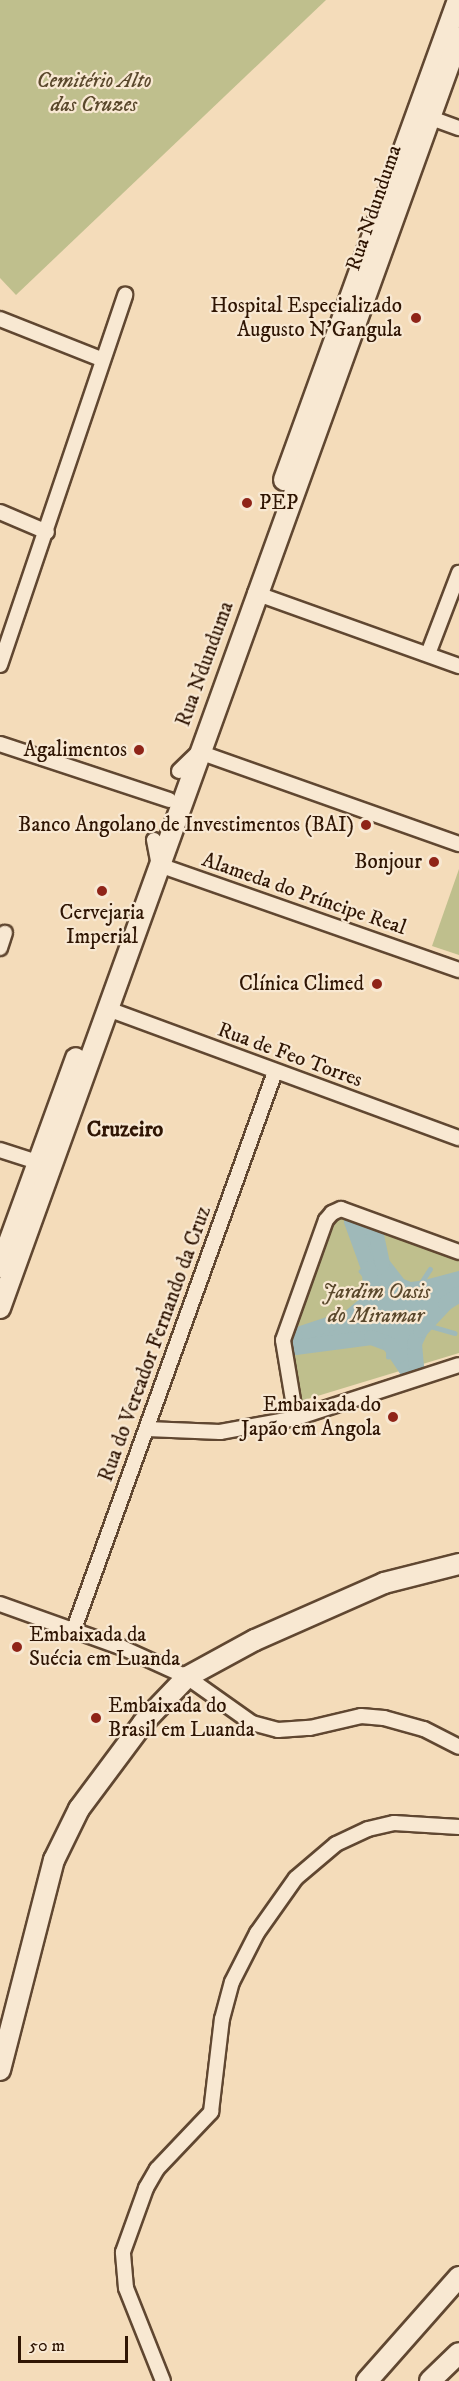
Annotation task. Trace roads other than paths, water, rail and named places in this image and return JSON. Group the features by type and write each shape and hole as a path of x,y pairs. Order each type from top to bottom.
{"main road":[{"name":"Rua Ndunduma","path":"0,1267 458,0"},
{"name":"Rua Ndunduma","path":"0,1308 255,593 360,320 459,37"},
{"path":"0,2070 47,1883 66,1835 107,1768 143,1723 187,1677 305,1615 384,1583 459,1564"},
{"path":"367,2381 459,2277"},
{"path":"430,2381 459,2354"}],"street":[{"path":"431,118 459,128"},
{"path":"0,664 47,532 101,359 125,295"},
{"path":"0,319 101,359"},
{"path":"0,512 47,532"},
{"path":"428,654 459,573"},
{"path":"255,593 459,666"},
{"path":"0,744 169,800"},
{"path":"179,771 199,752 459,844"},
{"path":"154,840 159,865"},
{"name":"Alameda do Príncipe Real","path":"159,865 459,970"},
{"path":"0,948 5,933"},
{"name":"Rua de Feo Torres","path":"108,1009 459,1138"},
{"name":"Rua do Vereador Fernando da Cruz","path":"74,1629 275,1072"},
{"path":"0,1150 37,1162"},
{"path":"296,1418 283,1340 326,1220 332,1213 341,1209 459,1252"},
{"path":"147,1429 220,1432 296,1418 459,1365"},
{"path":"0,1604 74,1629 187,1677 252,1723 278,1730 373,1717 424,1729 459,1747"},
{"path":"163,2381 126,2288 123,2252 146,2188 157,2169 211,2112 222,2019 232,1982 257,1933 296,1878 336,1844 368,1829 394,1823 459,1827"}],"water":[{"path":"351,1221 375,1229 382,1263 399,1285 409,1289 459,1278 459,1294 445,1303 420,1331 414,1343 416,1366 405,1368 389,1344 371,1337 295,1347 294,1335 349,1317 369,1300 371,1289 368,1268"}],"waterway":[{"path":"459,1278 409,1289 399,1285 382,1263 375,1229 351,1221 368,1268 371,1289 369,1300 349,1317 294,1335 295,1347 371,1337 389,1344 405,1368 416,1366 414,1343 420,1330 445,1303 459,1294"},
{"path":"415,1292 430,1269"},
{"path":"361,1271 375,1287"},
{"path":"420,1323 455,1333"},
{"path":"338,1343 351,1336"},
{"path":"388,1357 389,1339"}],"place":[{"name":"Hospital Especializado Augusto N’Gangula","path":"416,318"},
{"name":"PEP","path":"247,503"},
{"name":"Agalimentos","path":"139,750"},
{"name":"Banco Angolano de Investimentos (BAI)","path":"366,825"},
{"name":"Bonjour","path":"434,862"},
{"name":"Cervejaria Imperial","path":"102,891"},
{"name":"Clínica Climed","path":"377,984"},
{"name":"Embaixada do Japão em Angola","path":"393,1417"},
{"name":"Embaixada da Suécia em Luanda","path":"17,1647"},
{"name":"Embaixada do Brasil em Luanda","path":"96,1718"}],"district":[{"name":"Cruzeiro","path":"125,1130"}],"park label":[{"name":"Cemitério Alto das Cruzes","path":"94,93"},
{"name":"Jardim Oasis do Miramar","path":"376,1304"}]}
